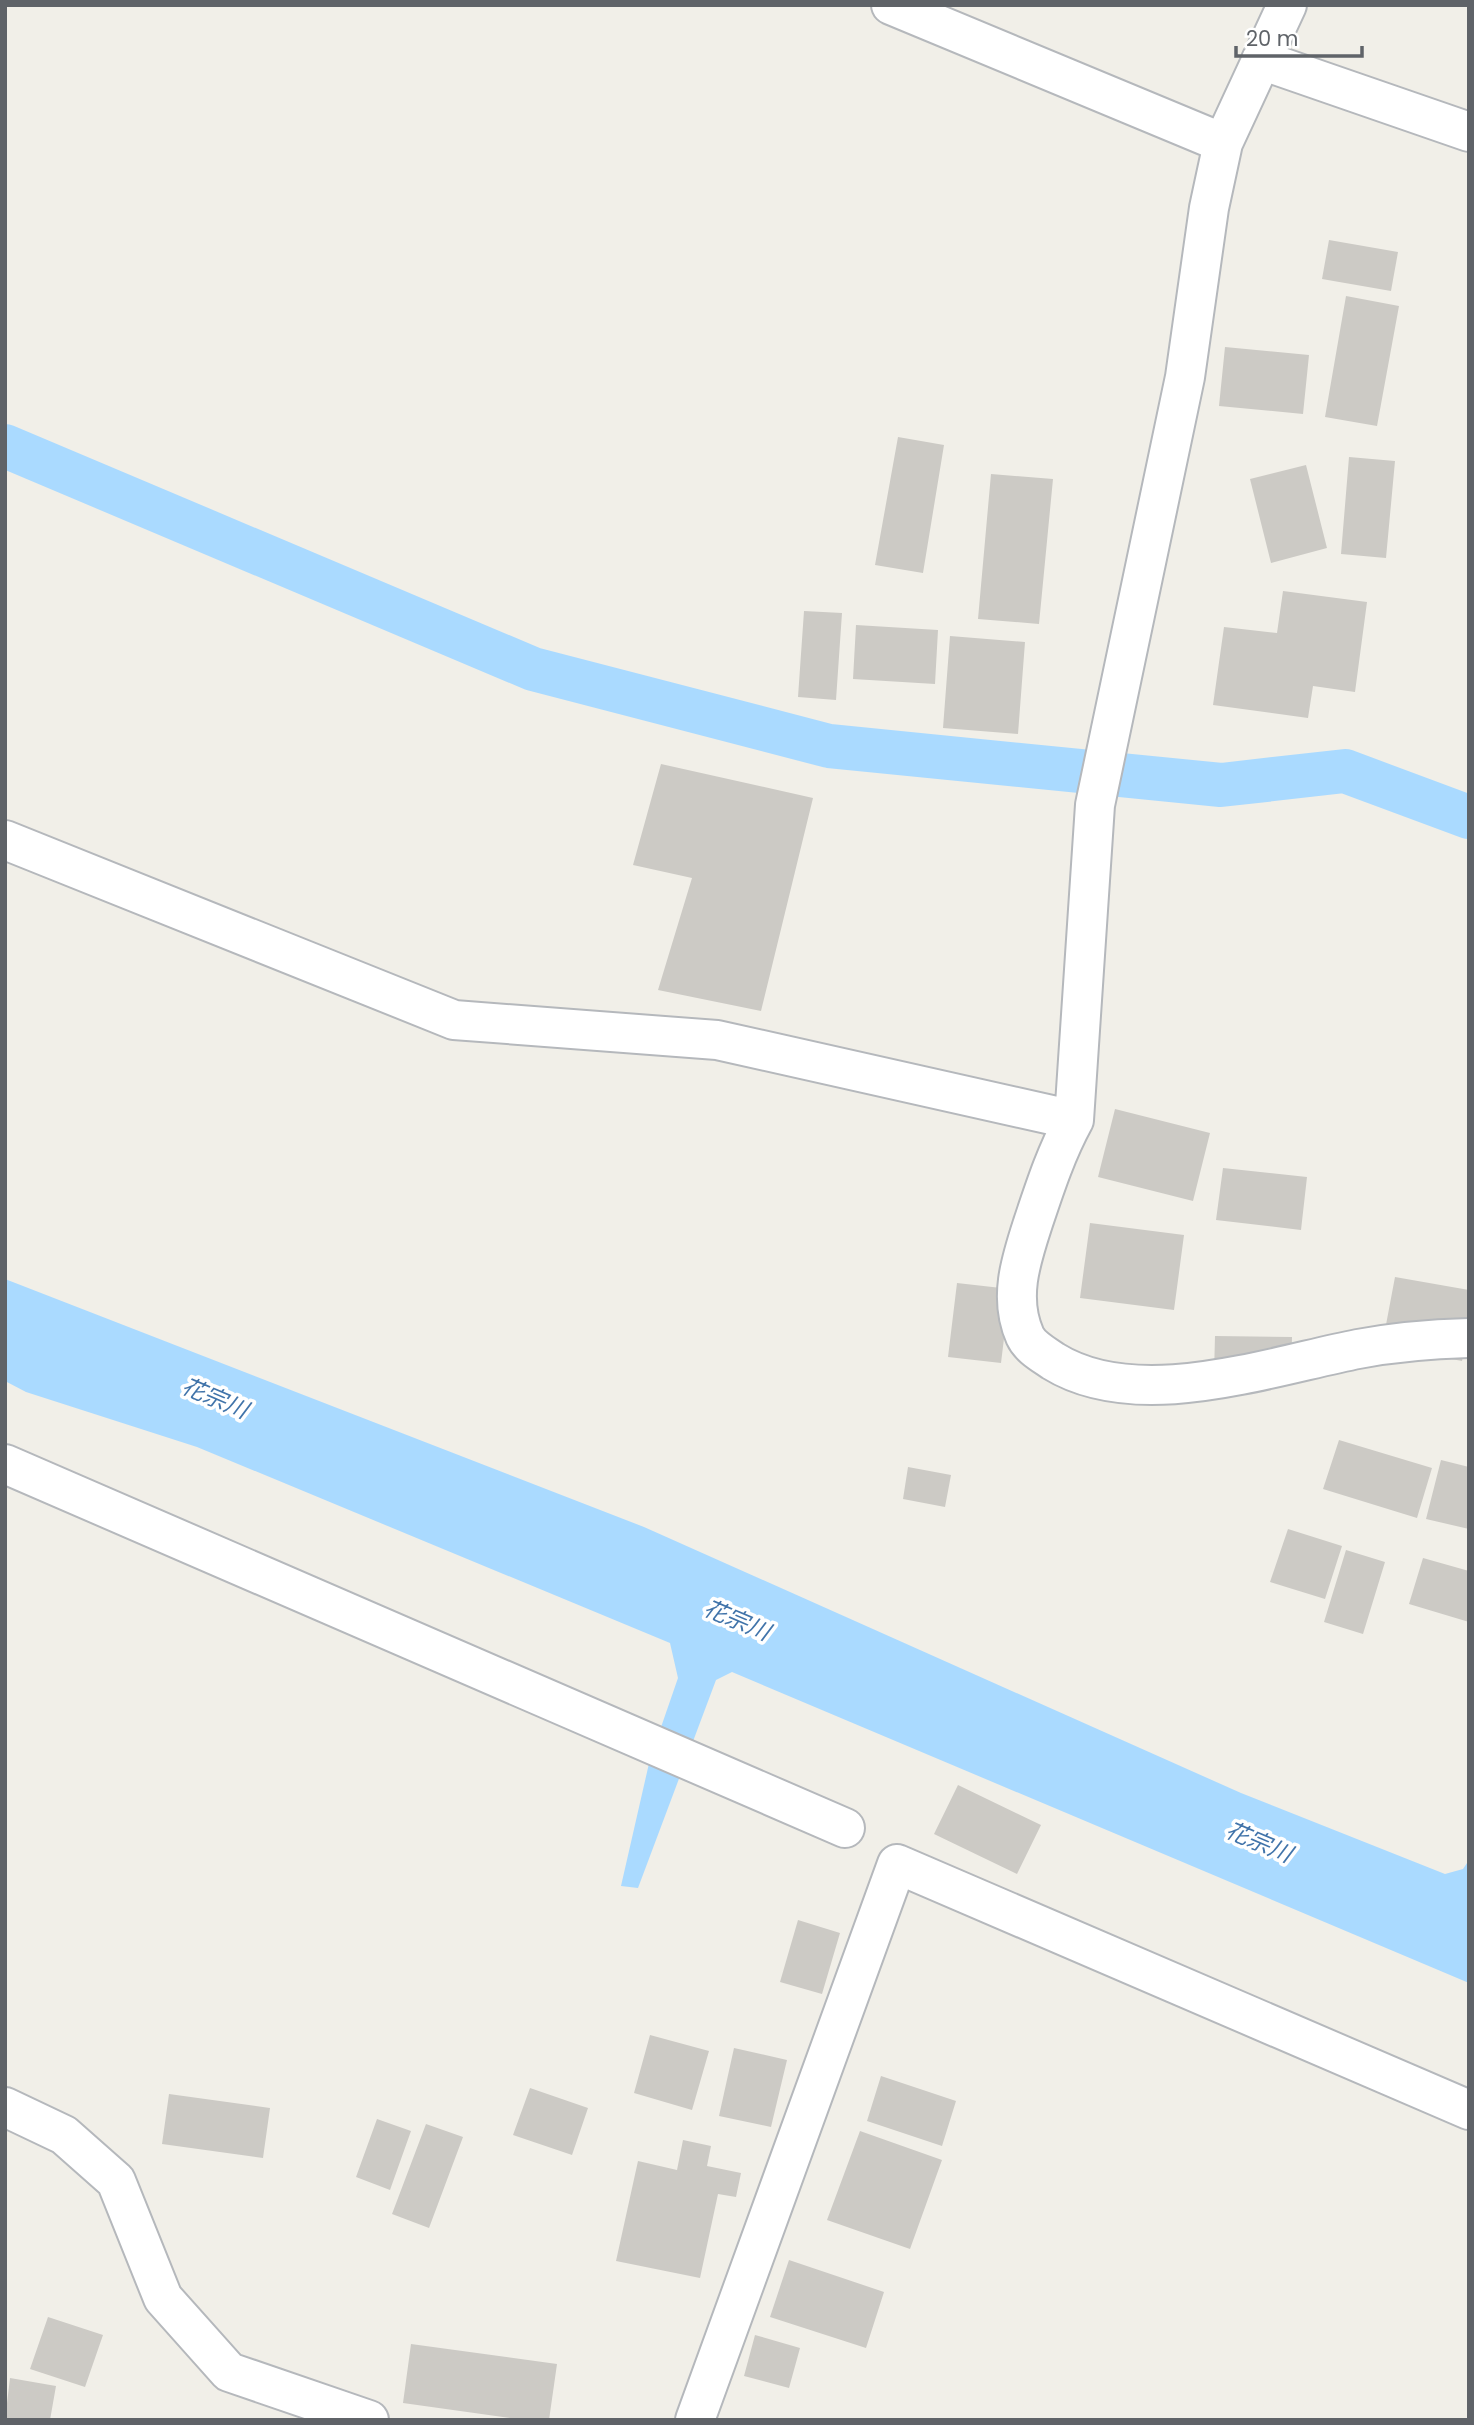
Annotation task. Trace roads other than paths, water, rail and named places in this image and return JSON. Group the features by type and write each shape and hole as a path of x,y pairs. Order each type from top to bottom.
{"street":[{"path":"891,5 1223,143"},
{"path":"1287,5 1223,143 1209,208 1185,377 1095,805 1074,1120 1055,1156 1019,1268 1017,1305 1026,1339 1039,1352 1070,1371 1131,1385 1203,1381 1371,1347 1422,1339 1469,1338"},
{"path":"1261,60 1469,132"},
{"path":"5,840 454,1020 717,1040 1074,1120"},
{"path":"5,1464 845,1828"},
{"path":"695,2420 897,1864 1469,2110"},
{"path":"5,2107 64,2135 116,2181 163,2298 229,2372 369,2420"}],"water":[{"name":"花宗川","path":"5,1279 644,1527 1241,1793 1445,1874 1463,1869 1469,1860 1469,1983 732,1672 716,1680 638,1888 621,1886 650,1759 678,1678 670,1643 197,1447 26,1392 5,1381"}],"waterway":[{"path":"5,446 533,669 829,746 1221,785 1345,771 1469,817"}]}
